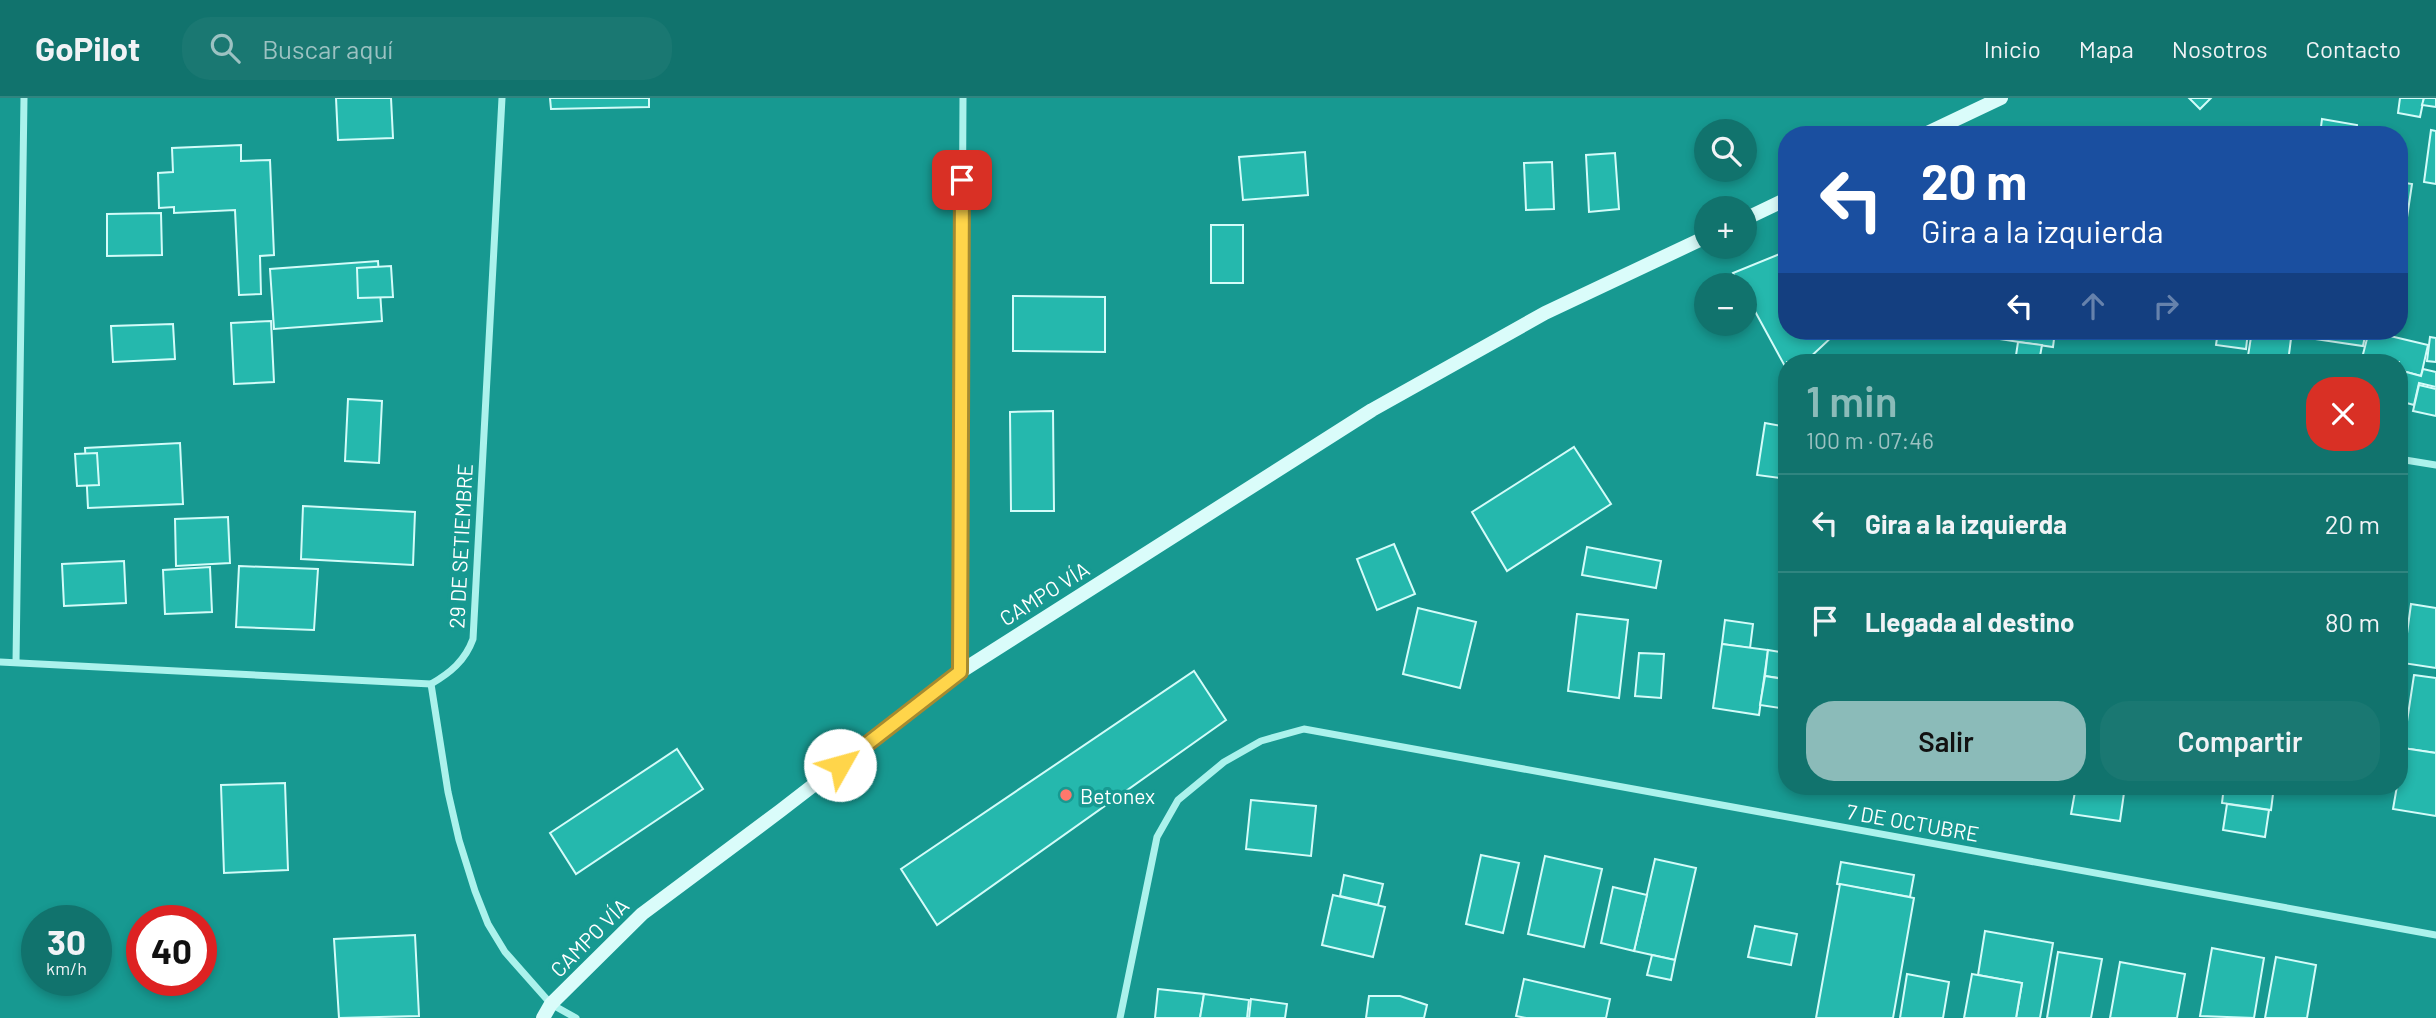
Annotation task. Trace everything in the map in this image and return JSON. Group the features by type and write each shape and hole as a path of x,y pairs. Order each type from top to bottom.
{"street":[{"path":"16,662 24,98"},
{"name":"29 DE SETIEMBRE","path":"431,684 460,663 469,651 473,639 502,98"},
{"path":"960,672 963,98"},
{"path":"1942,126 2001,98"},
{"path":"1757,213 1778,203"},
{"name":"CAMPO VÍA","path":"543,1018 551,1004 642,914 960,672 1371,410 1545,313 1694,243"},
{"path":"2408,460 2436,465"},
{"path":"0,662 431,684 448,792 459,840 488,923 505,952 551,1004 576,1018"},
{"name":"7 DE OCTUBRE","path":"1120,1018 1157,837 1178,800 1224,762 1261,741 1304,729 2436,935"}],"building":[{"path":"336,98 391,98 393,138 338,140"},
{"path":"550,98 649,98 649,107 551,109"},
{"path":"2189,98 2211,98 2200,109"},
{"path":"2400,98 2424,98 2420,117 2398,113"},
{"path":"2424,98 2436,98 2436,107 2422,105"},
{"path":"2322,119 2357,125 2357,126 2321,126"},
{"path":"2431,130 2436,131 2436,184 2424,182"},
{"path":"241,145 241,161 270,160 274,255 260,256 261,294 239,295 235,210 174,213 174,207 159,208 158,173 173,172 172,148"},
{"path":"1305,152 1308,195 1243,200 1239,157"},
{"path":"1615,153 1619,209 1589,212 1586,155"},
{"path":"1552,162 1554,209 1526,210 1524,163"},
{"path":"2408,183 2412,184 2408,211"},
{"path":"161,213 162,255 107,256 107,214"},
{"path":"1211,225 1243,225 1243,283 1211,283"},
{"path":"1778,255 1778,340 1829,340 1814,354 1778,354 1757,315 1757,273 1733,273"},
{"path":"378,261 382,321 274,329 270,269"},
{"path":"391,266 393,297 358,298 357,268"},
{"path":"1013,296 1105,297 1105,352 1013,351"},
{"path":"271,321 274,382 234,384 231,323"},
{"path":"173,324 175,359 113,362 111,326"},
{"path":"2430,337 2436,338 2436,362 2427,361"},
{"path":"2006,340 2054,340 2053,347"},
{"path":"2217,340 2247,340 2246,349 2216,345"},
{"path":"2251,340 2291,340 2289,354 2248,354"},
{"path":"2322,340 2364,340 2363,346"},
{"path":"2367,340 2407,340 2428,345 2421,376 2408,372 2408,354 2363,354"},
{"path":"2018,342 2042,345 2040,354 2016,354"},
{"path":"2423,369 2436,372 2436,387 2419,383 2414,405 2408,403 2408,372 2421,376"},
{"path":"2419,385 2436,389 2436,416 2413,411"},
{"path":"348,399 382,401 379,463 345,461"},
{"path":"1053,411 1054,511 1011,511 1010,412"},
{"path":"1765,423 1778,425 1778,478 1757,475"},
{"path":"180,443 183,504 88,508 85,448"},
{"path":"1574,447 1611,504 1507,571 1472,512"},
{"path":"97,453 99,485 77,486 75,454"},
{"path":"303,506 415,512 413,565 301,559"},
{"path":"228,517 230,563 176,566 175,519"},
{"path":"1394,544 1415,594 1377,610 1357,559"},
{"path":"1587,547 1661,561 1656,588 1582,575"},
{"path":"124,561 126,603 64,606 62,564"},
{"path":"239,566 318,569 314,630 236,627"},
{"path":"210,567 212,612 165,614 163,570"},
{"path":"2411,604 2436,608 2436,668 2408,664"},
{"path":"1418,608 1476,622 1460,688 1403,674"},
{"path":"1577,614 1628,620 1619,698 1568,691"},
{"path":"1725,620 1753,624 1750,648 1722,644"},
{"path":"1722,644 1768,650 1759,715 1713,708"},
{"path":"1768,650 1778,652 1778,678 1765,676"},
{"path":"1639,653 1664,654 1661,698 1635,696"},
{"name":"Betonex","path":"1194,671 1226,720 937,925 901,869"},
{"path":"2414,675 2436,678 2436,753 2408,749 2408,715"},
{"path":"1765,676 1778,678 1778,708 1760,705"},
{"path":"677,749 703,789 576,874 550,833"},
{"path":"2408,749 2436,753 2436,816 2393,809 2395,795 2408,795"},
{"path":"285,783 288,870 224,873 221,785"},
{"path":"2074,795 2124,795 2120,821 2071,814"},
{"path":"2223,795 2273,795 2271,810 2222,803"},
{"path":"1251,800 1316,806 1311,856 1246,849"},
{"path":"2227,804 2269,810 2265,837 2223,830"},
{"path":"1481,855 1519,863 1503,933 1466,924"},
{"path":"1545,856 1602,869 1584,947 1528,934"},
{"path":"1655,859 1696,868 1675,960 1634,951"},
{"path":"1841,862 1914,875 1910,897 1837,884"},
{"path":"1344,875 1383,884 1378,905 1340,896"},
{"path":"1840,884 1914,898 1893,1018 1816,1018"},
{"path":"1613,887 1647,895 1634,951 1601,943"},
{"path":"1333,895 1385,907 1373,957 1322,945"},
{"path":"1755,926 1797,934 1791,965 1748,957"},
{"path":"1985,931 2053,943 2040,1018 2016,1018 2022,983 1978,975"},
{"path":"415,935 419,1016 339,1018 334,939"},
{"path":"2212,948 2264,958 2254,1018 2200,1016"},
{"path":"2058,952 2102,959 2091,1018 2047,1018"},
{"path":"1652,955 1675,960 1671,980 1647,975"},
{"path":"2276,957 2316,965 2307,1018 2265,1018"},
{"path":"2120,962 2185,974 2177,1018 2110,1018"},
{"path":"1907,974 1949,982 1943,1018 1900,1018"},
{"path":"1972,974 2022,983 2016,1018 1964,1018"},
{"path":"1524,979 1610,999 1606,1018 1516,1016"},
{"path":"1158,989 1204,994 1200,1018 1155,1018"},
{"path":"1204,994 1249,1000 1247,1018 1200,1018"},
{"path":"1369,996 1400,996 1427,1005 1424,1018 1366,1018"},
{"path":"1251,999 1287,1004 1285,1018 1249,1018"}],"place":[{"name":"Betonex","path":"1066,795"}],"route":[{"path":"840,765 960,672 962,180"}]}
